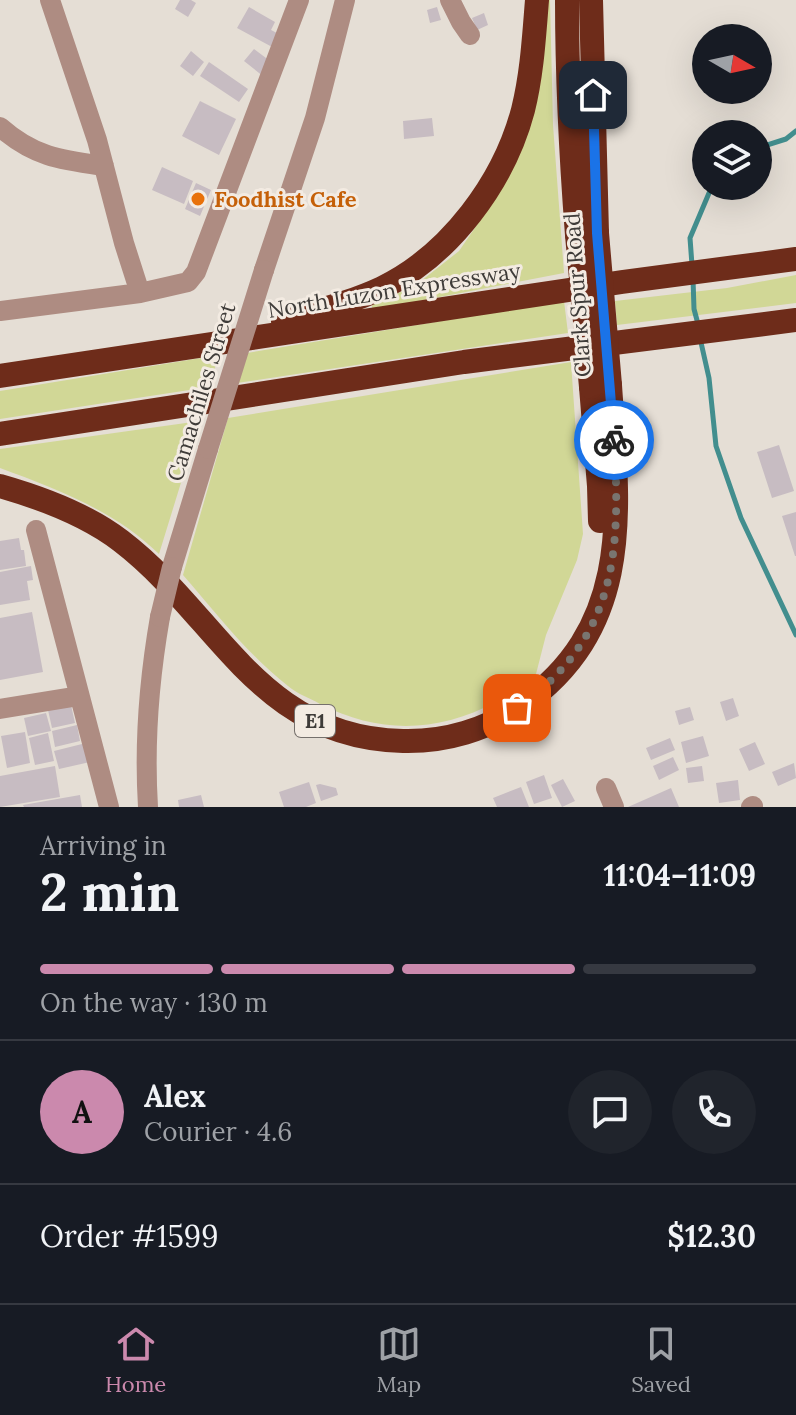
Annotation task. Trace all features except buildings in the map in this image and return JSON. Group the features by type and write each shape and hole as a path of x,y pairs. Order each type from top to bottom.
{"highway":[{"path":"209,345 381,289 417,266 451,236 486,193 517,130 529,81 537,0"},
{"path":"567,0 572,168 587,234"},
{"name":"Clark Spur Road","path":"0,486 65,509 119,539 155,571 270,692 303,715 336,729 372,739 427,741 458,735 487,724 532,698 555,678 587,637 604,599 616,529 617,503 601,386 587,234 591,0"},
{"name":"North Luzon Expressway","path":"0,376 622,282 796,259"},
{"path":"0,434 464,362 796,320"}],"street":[{"path":"50,0 97,140 140,293"},
{"path":"0,311 140,293 188,282 196,272 299,0"},
{"name":"Camachiles Street","path":"148,807 146,758 152,664 172,567 264,270 315,118 345,0"},
{"path":"450,0 470,35"},
{"path":"0,127 27,147 55,159 104,166"},
{"path":"36,530 109,807"},
{"path":"0,709 79,696"}],"green space":[{"path":"544,0 550,0 553,125 564,273 372,310 372,305 416,285 459,251 499,193"},
{"path":"796,275 796,303 617,325 615,301 727,288"},
{"path":"564,301 568,333 237,383 247,353"},
{"path":"219,355 209,387 0,419 0,391"},
{"path":"571,362 583,534 577,560 546,635 536,674 501,699 452,720 430,724 386,725 342,714 295,691 273,674 183,575 228,418"},
{"path":"200,421 159,554 104,513 64,493 0,468 0,449"}],"waterway":[{"path":"772,144 786,139 796,131"},
{"path":"692,265 690,238 706,200"},
{"path":"693,279 698,324"},
{"path":"700,338 709,378 716,446 741,518 796,635"}],"way so far":[{"path":"517,708 555,678 577,651 587,637 604,599 616,529 614,440"}],"place":[{"name":"Foodhist Cafe","path":"198,199"}],"route":[{"path":"593,95 597,233 614,440"}]}
